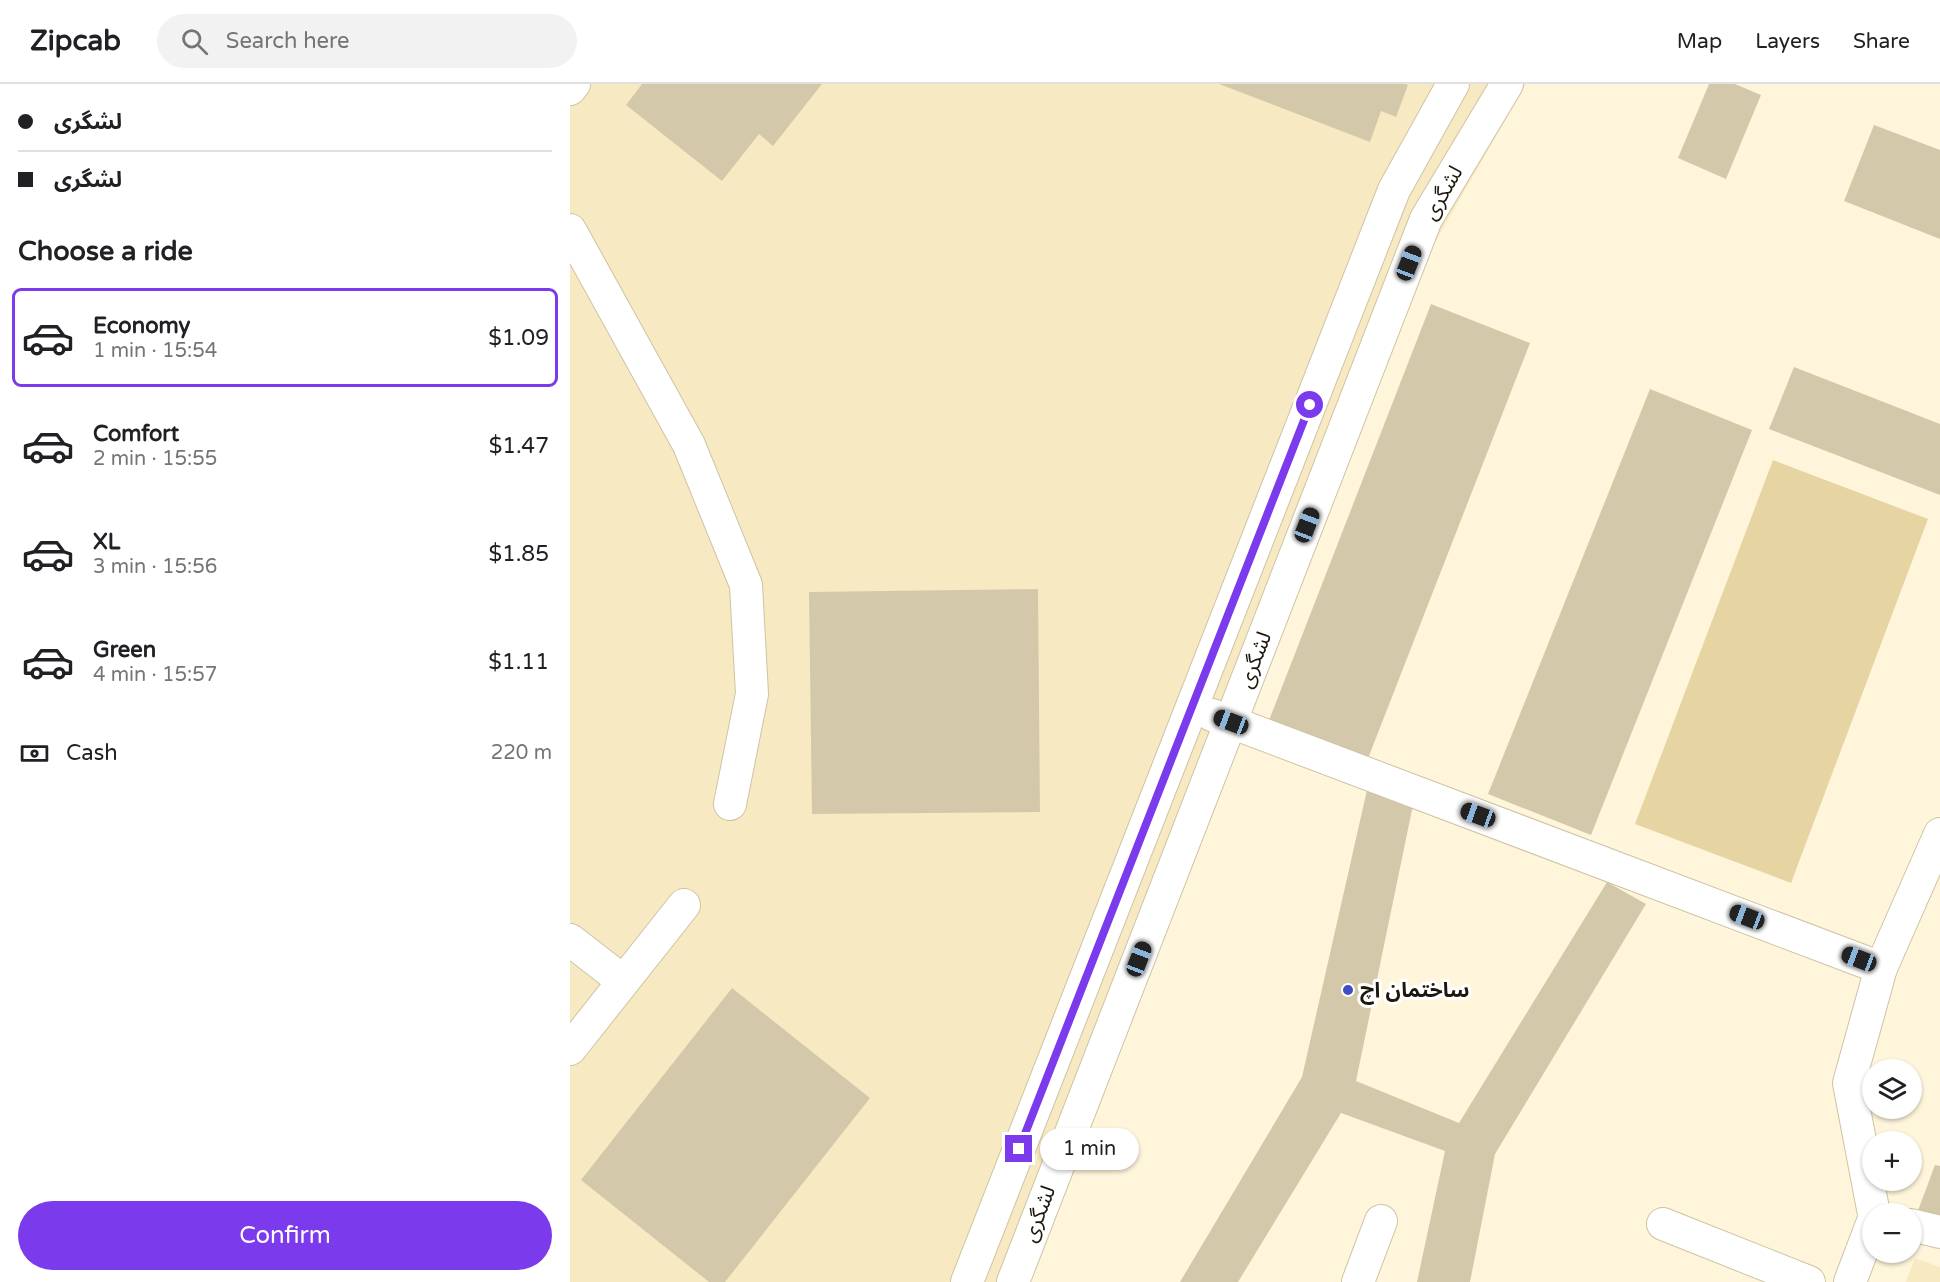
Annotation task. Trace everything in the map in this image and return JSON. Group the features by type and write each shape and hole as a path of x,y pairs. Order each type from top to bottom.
{"lane":[{"path":"570,89 574,84"},
{"name":"لشگری","path":"967,1282 1394,190 1453,84"},
{"name":"لشگری","path":"1013,1282 1426,219 1507,84"},
{"path":"570,230 689,445 746,585 752,694 730,804"},
{"path":"1192,707 1881,968"},
{"path":"1872,1203 1849,1083 1881,968 1940,834"},
{"path":"570,1049 684,905"},
{"path":"570,940 623,981"},
{"path":"1358,1282 1381,1221"},
{"path":"1663,1224 1809,1282"},
{"path":"1922,1228 1940,1232"},
{"path":"1850,1282 1862,1250"}],"shaded area":[{"path":"570,84 1526,84 1422,265 1020,1282 570,1282"},
{"path":"1773,460 1928,519 1791,883 1635,824"},
{"path":"1922,1261 1940,1267 1940,1282 1906,1282 1913,1263 1922,1263"}],"building":[{"path":"642,84 822,84 773,146 759,134 722,181 626,105"},
{"path":"1219,84 1408,85 1396,117 1381,111 1370,142"},
{"path":"1709,84 1735,84 1761,95 1726,179 1678,158"},
{"path":"1874,125 1940,150 1940,239 1844,201"},
{"path":"1431,304 1530,343 1367,761 1268,723"},
{"path":"1794,367 1940,424 1940,495 1769,429"},
{"path":"1650,389 1752,430 1591,835 1488,794"},
{"path":"1038,589 1040,812 812,814 809,592"},
{"name":"ساختمان اچ","path":"1367,790 1413,805 1356,1081 1459,1123 1607,882 1646,904 1495,1154 1470,1282 1417,1282 1445,1151 1341,1113 1238,1282 1180,1282 1302,1077"},
{"path":"732,988 870,1098 725,1282 709,1282 581,1180"},
{"path":"1935,1165 1940,1166 1940,1225 1922,1218 1921,1203"}],"place":[{"name":"ساختمان اچ","path":"1348,990"}],"route":[{"path":"1019,1149 1310,405"}]}
